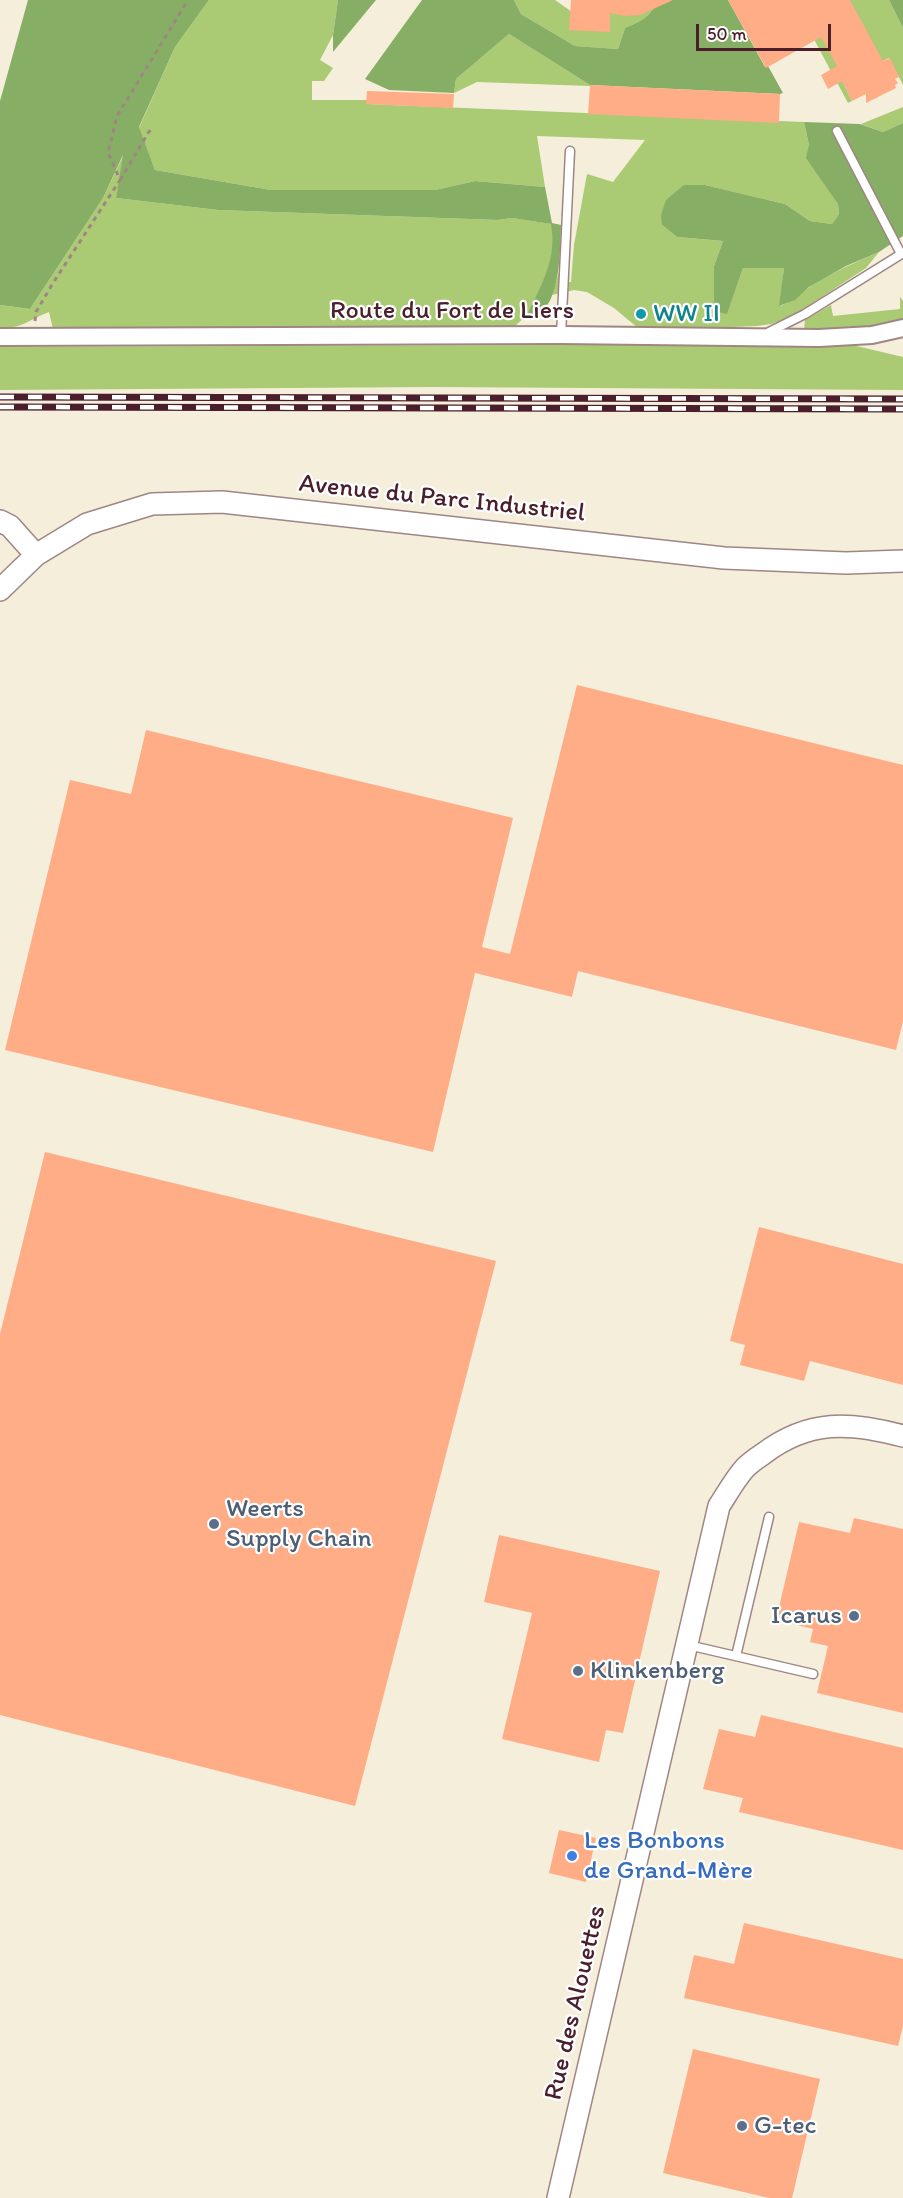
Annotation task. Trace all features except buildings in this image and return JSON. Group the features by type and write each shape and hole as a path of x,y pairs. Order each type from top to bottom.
{"street":[{"name":"Route du Fort de Liers","path":"0,337 561,335 638,338 845,338 903,328"},
{"name":"Avenue du Parc Industriel","path":"0,590 36,555 87,524 152,504 222,502 724,558 846,563 903,561"},
{"path":"0,521 10,526 36,555"},
{"name":"Rue des Alouettes","path":"558,2198 719,1506 746,1468 775,1445 812,1428 843,1425 903,1436"}],"lane":[{"path":"767,338 769,332 805,314 902,254 837,131"},
{"path":"561,335 570,151"},
{"path":"736,1656 768,1517"},
{"path":"687,1645 813,1674"}],"path":[{"path":"120,180 108,152 117,116 188,0"},
{"path":"33,338 36,312 150,130"}],"green space":[{"path":"28,0 209,0 175,47 139,127 155,170 271,190 435,190 475,181 545,187 552,223 561,225 557,280 547,306 538,313 527,315 543,282 550,260 551,224 512,218 498,220 218,210 116,198 123,155 103,198 30,309 0,305 0,101"},
{"path":"209,0 338,0 333,35 320,60 333,68 324,81 312,81 312,100 367,100 367,104 804,122 809,145 825,183 838,204 839,214 832,224 810,221 785,204 705,185 662,225 677,237 723,241 714,266 727,313 743,268 784,268 780,306 828,276 879,252 866,268 790,317 771,324 662,330 638,328 614,308 587,292 574,290 552,295 560,269 561,239 569,235 568,282 571,282 574,245 587,174 613,182 645,140 537,136 545,187 475,181 435,190 271,190 155,170 139,128 175,47"},
{"path":"338,0 376,0 333,52 333,35"},
{"path":"422,0 514,0 521,14 575,46 618,49 625,28 645,18 659,0 728,0 765,67 768,66 783,93 590,85 509,34 456,79 454,93 389,90 365,79"},
{"path":"514,0 555,0 582,19 659,0 645,18 625,28 618,49 575,46 521,14"},
{"path":"793,0 889,0 903,28 903,85 889,58 842,80 852,101 848,103"},
{"path":"889,0 903,0 903,28"},
{"path":"509,34 590,86 477,82 454,93 456,79"},
{"path":"903,107 903,123 883,132 861,124"},
{"path":"804,122 860,124 883,132 903,123 903,236 879,252 846,266 809,287 795,300 779,306 784,268 743,268 727,314 714,311 714,266 723,241 677,237 662,225 661,215 666,200 684,185 705,185 785,204 810,221 832,224 839,214 838,204 806,158 809,145"},
{"path":"125,152 116,198 218,210 498,220 512,218 552,224 553,244 549,270 527,315 515,326 501,328 53,329 49,312 21,325 0,328 0,305 30,309 103,198"},
{"path":"900,297 903,301 903,321 851,330 804,330 805,320 831,305 833,316 900,309"},
{"path":"848,344 903,357 903,390 433,387 0,390 0,347"}],"railway":[{"path":"0,397 903,399"},
{"path":"0,407 903,409"}],"place":[{"name":"WW II","path":"641,314"},
{"name":"Weerts Supply Chain","path":"214,1524"},
{"name":"Icarus","path":"854,1616"},
{"name":"Klinkenberg","path":"578,1671"},
{"name":"Les Bonbons de Grand-Mère","path":"572,1856"},
{"name":"G-tec","path":"742,2126"}]}
